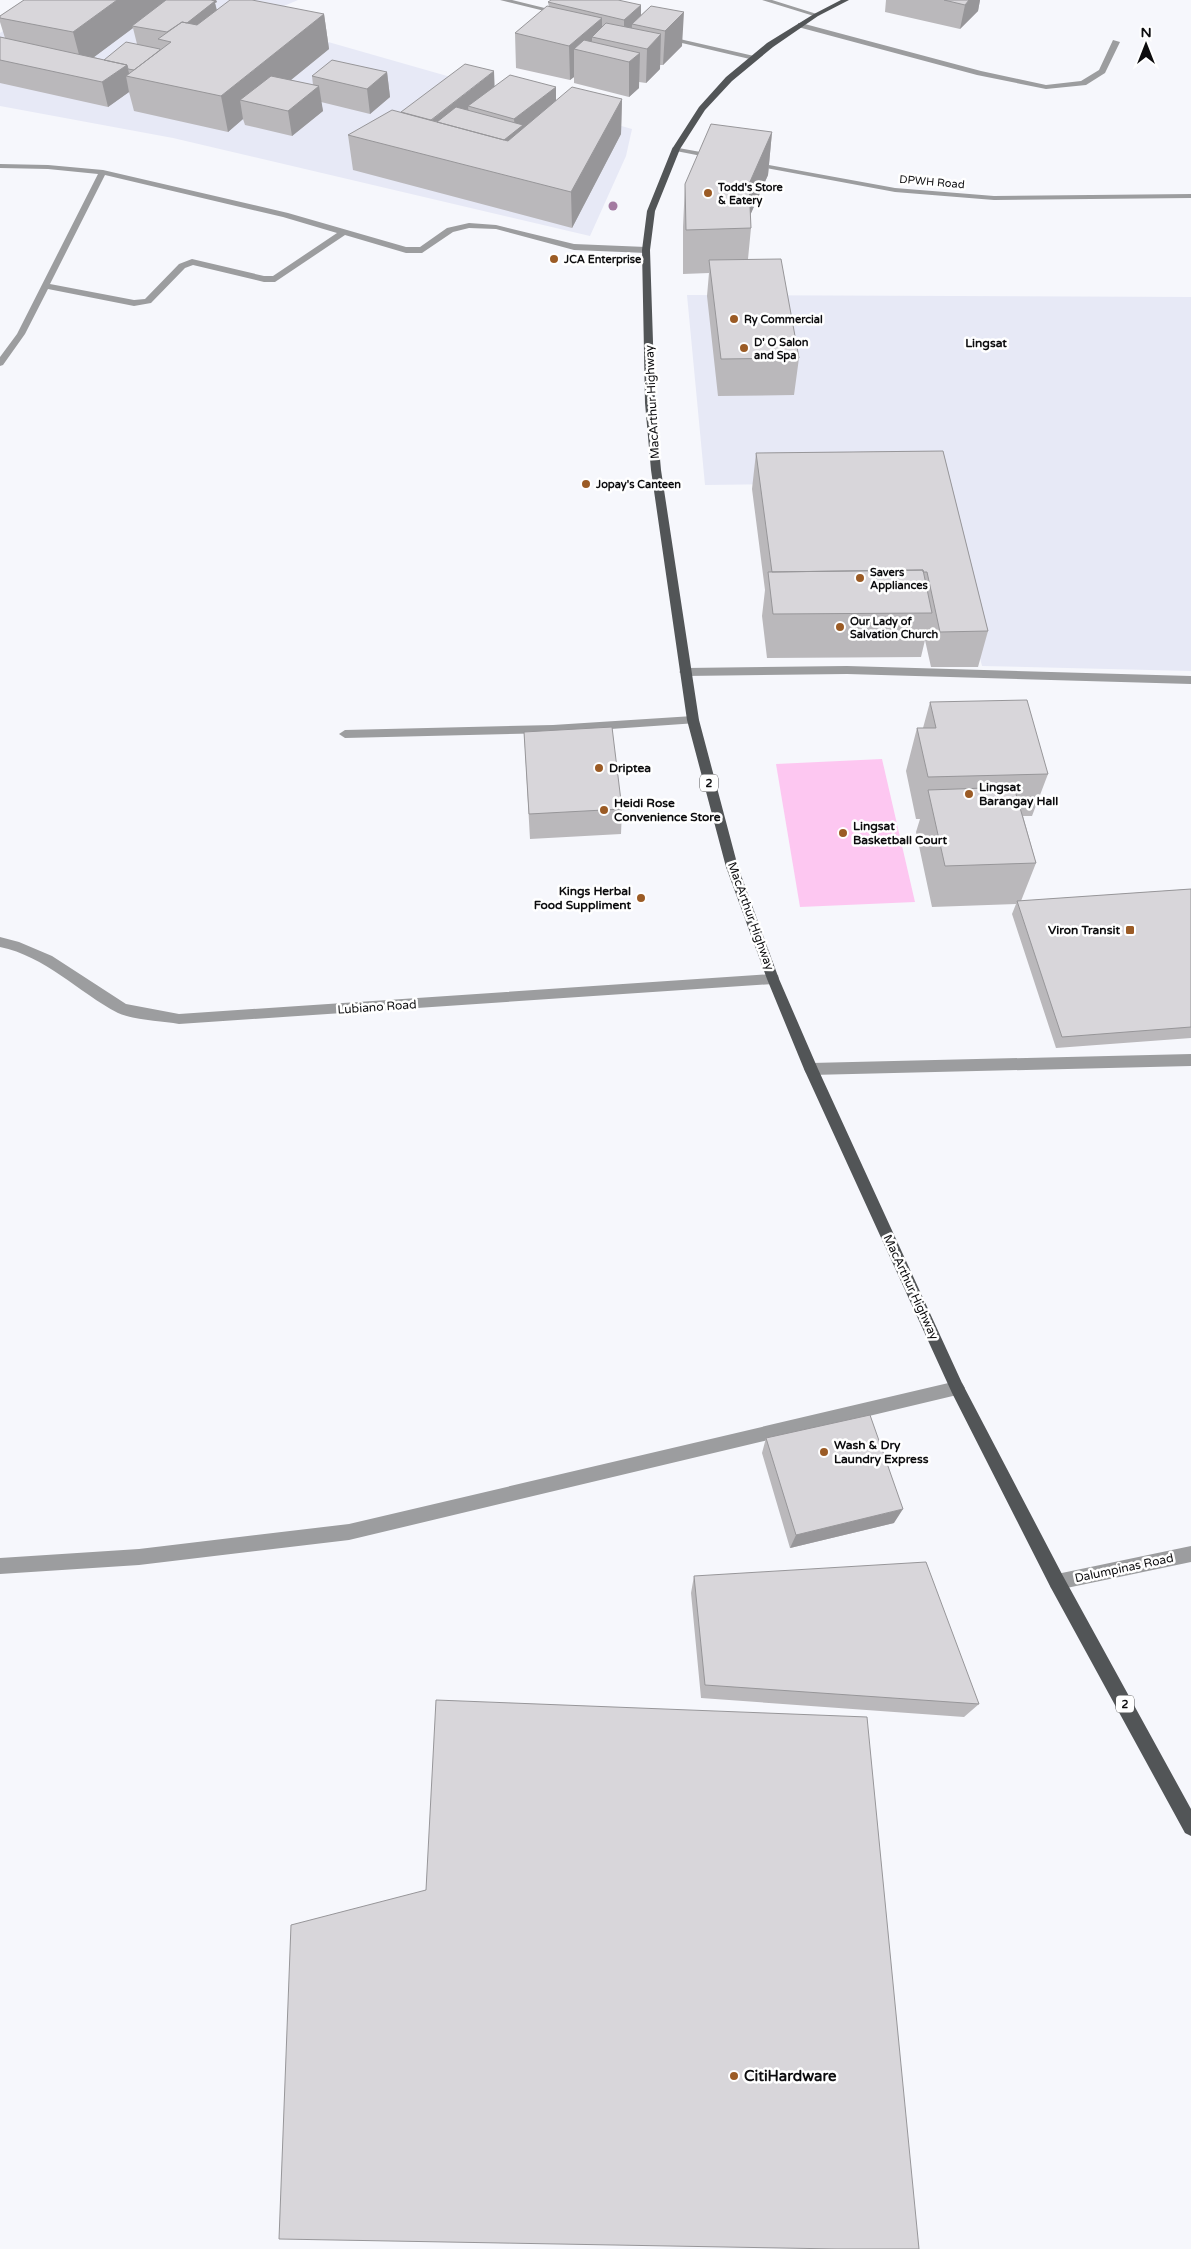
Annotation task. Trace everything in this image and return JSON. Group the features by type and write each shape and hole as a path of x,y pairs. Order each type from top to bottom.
{"main road":[{"name":"MacArthur Highway","path":"846,0 801,25 754,58 729,79 702,109 676,149 651,211 646,250 650,402 656,470 693,720 732,867 773,978 811,1069 957,1388 1057,1582 1191,1827"}],"street":[{"path":"503,0 573,16"},
{"path":"765,0 816,15"},
{"path":"801,25 980,74 1046,87 1083,83 1102,70 1116,42"},
{"path":"659,36 754,58"},
{"path":"676,149 724,158"},
{"name":"DPWH Road","path":"743,162 895,190 994,198 1191,196"},
{"path":"0,166 48,167 103,172 284,215 406,250 422,250 450,230 469,225 496,228 574,247 646,250"},
{"path":"0,363 21,334 103,172"},
{"path":"46,286 134,303 148,301 182,266 192,262 264,279 275,279 344,232"},
{"path":"685,672 847,670 1191,680"},
{"path":"346,734 553,729 693,720"},
{"name":"Lubiano Road","path":"0,942 16,945 47,960 123,1009 180,1019 773,978"},
{"path":"811,1069 1191,1060"},
{"path":"0,1566 139,1557 349,1532 957,1388"},
{"name":"Dalumpinas Road","path":"1057,1582 1191,1554"}],"shaded area":[{"path":"49,0 298,0 251,20 632,129 626,156 590,236 173,138 0,106 0,33"},
{"path":"687,295 1191,297 1191,671 982,666 936,482 705,485"},
{"name":"Lingsat Basketball Court","path":"882,759 915,902 800,907 776,764"}],"building":[{"path":"24,0 117,0 73,32 0,18 0,16"},
{"path":"166,0 215,1 187,23 182,22 167,32 132,26"},
{"path":"230,0 252,0 324,14 221,96 126,76 171,42 158,39 182,22 197,25"},
{"path":"551,0 618,0 641,5 624,20 548,2"},
{"path":"944,0 969,0 965,5"},
{"path":"547,6 602,18 569,46 515,33"},
{"path":"651,6 684,12 665,31 632,24"},
{"path":"606,23 661,34 647,49 592,37"},
{"path":"0,37 127,65 102,82 0,60"},
{"path":"584,40 640,53 629,62 574,49"},
{"path":"126,42 160,50 134,70 128,69 127,65 104,60"},
{"path":"332,60 387,72 367,89 312,76"},
{"path":"465,64 494,71 431,120 401,112"},
{"path":"510,75 556,87 514,119 468,106"},
{"path":"271,76 319,86 288,111 240,100"},
{"path":"572,87 622,99 571,192 348,135 392,110 508,141"},
{"path":"456,107 523,125 504,140 437,122"},
{"path":"711,124 772,132 749,184 751,228 686,230 685,184"},
{"path":"781,259 799,358 721,359 709,260"},
{"name":"Savers Appliances","path":"943,451 988,631 940,632 927,572 923,572 923,570 772,572 756,453"},
{"path":"923,570 932,613 773,614 768,572"},
{"path":"1027,700 1048,774 928,777 917,728 936,728 930,702"},
{"path":"612,727 622,809 529,814 524,732"},
{"path":"1014,787 1036,863 945,866 928,790"},
{"path":"1191,889 1191,1027 1062,1037 1017,901"},
{"path":"870,1415 903,1509 796,1535 766,1438"},
{"path":"926,1562 979,1704 705,1685 694,1576"},
{"path":"436,1700 867,1717 919,2249 279,2239 291,1925 426,1890"}],"place":[{"name":"Todd's Store & Eatery","path":"708,193"},
{"name":"JCA Enterprise","path":"554,259"},
{"name":"Ry Commercial","path":"734,319"},
{"name":"D' O Salon and Spa","path":"744,348"},
{"name":"Jopay's Canteen","path":"586,484"},
{"name":"Savers Appliances","path":"860,578"},
{"name":"Our Lady of Salvation Church","path":"840,627"},
{"name":"Driptea","path":"599,768"},
{"name":"Lingsat Barangay Hall","path":"969,794"},
{"name":"Heidi Rose Convenience Store","path":"604,810"},
{"name":"Lingsat Basketball Court","path":"843,833"},
{"name":"Kings Herbal Food Suppliment","path":"641,898"},
{"name":"Viron Transit","path":"1130,930"},
{"name":"Wash & Dry Laundry Express","path":"824,1452"},
{"name":"CitiHardware","path":"734,2076"}],"district":[{"name":"Lingsat","path":"986,343"}]}
